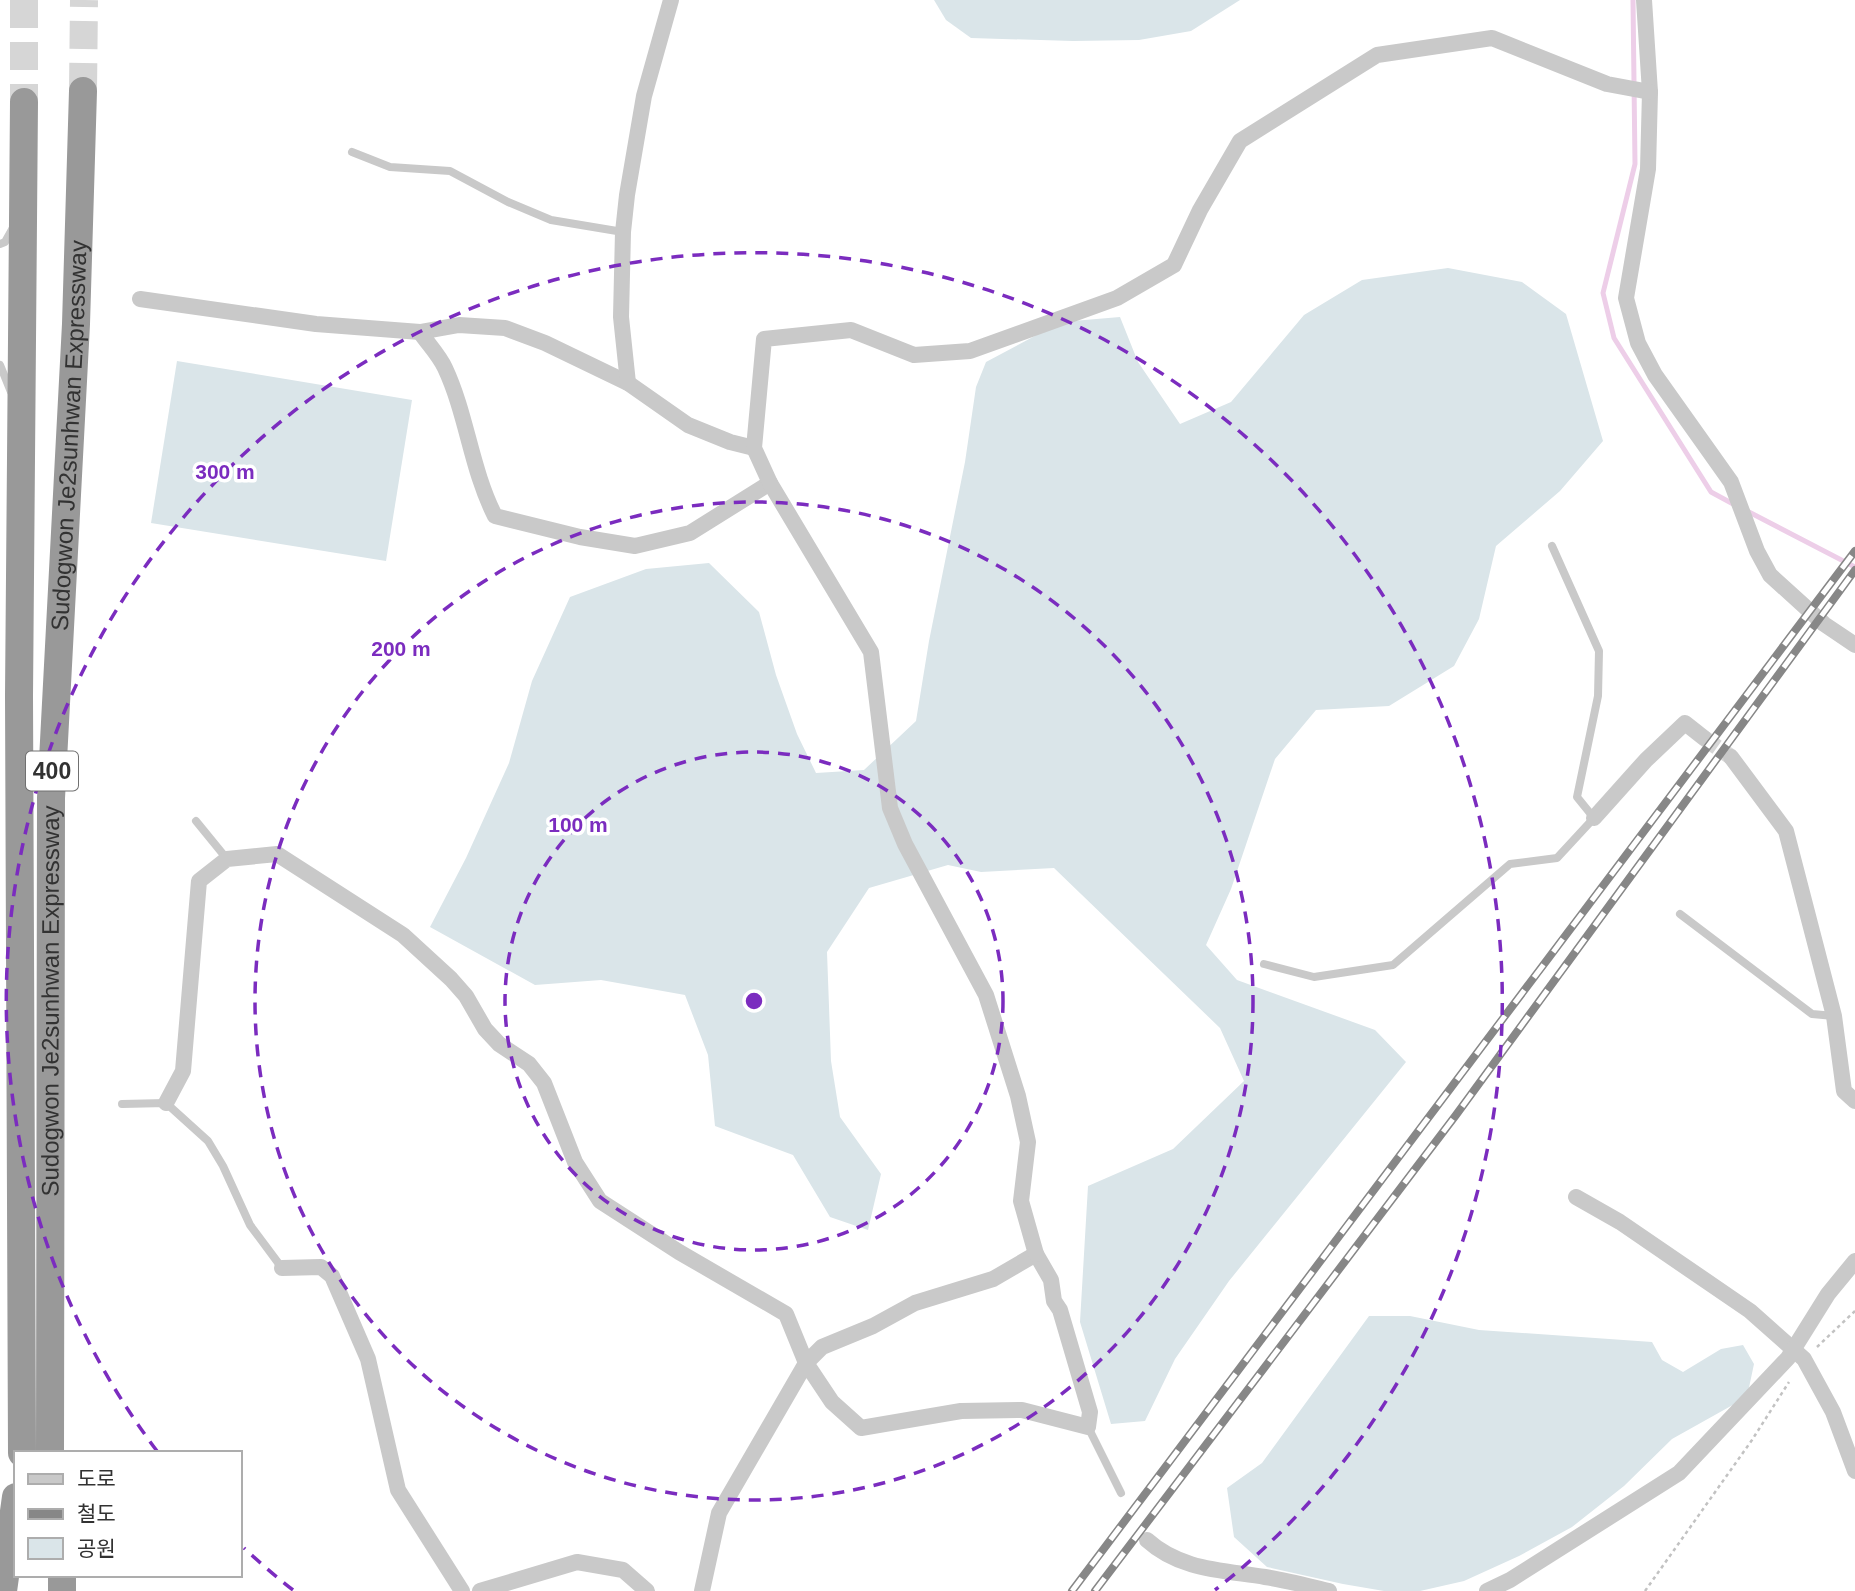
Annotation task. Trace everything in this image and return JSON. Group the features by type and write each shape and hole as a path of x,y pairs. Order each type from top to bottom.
{"highway":[{"name":"Sudogwon Je2sunhwan Expressway","path":"52,1451 49,1359 51,798 76,324 83,91"},
{"name":"Sudogwon Je2sunhwan Expressway","path":"22,1451 20,412 24,102"},
{"path":"3,1591 14,1511"}],"street":[{"path":"628,383 621,317 623,232 627,195 644,96 671,0"},
{"path":"1644,0 1648,169 1626,298 1638,343 1655,375 1731,482 1757,551 1770,575 1824,624 1855,645"},
{"path":"166,1102 183,1071 199,881 227,859 277,854 403,935 451,979 467,996 485,1029 499,1044 529,1065 544,1083 575,1162 600,1201 679,1252 786,1314 806,1363 832,1402 861,1428 961,1411 1022,1410 1088,1427 1090,1412 1054,1301 1051,1280 1036,1254 1021,1201 1028,1142 1018,1096 986,995 905,844 890,808 872,652 770,483 754,448 764,339 851,330 914,355 970,351 1117,298 1174,265 1200,210 1240,141 1377,55 1492,38 1607,84 1648,92"},
{"path":"140,299 316,324 420,332 458,325 505,328 545,343 628,383 688,425 730,442 754,448"},
{"path":"420,332 444,366 458,404 482,490 495,516 580,537 635,546 690,533 770,483"},
{"path":"1594,818 1646,760 1685,723 1704,738"},
{"path":"1731,757 1786,831 1834,1016 1844,1091 1855,1101"},
{"path":"1576,1197 1620,1222 1750,1311 1795,1356 1833,1412 1855,1471"},
{"path":"702,1591 719,1513 806,1363 822,1347 873,1326 915,1303 993,1279 1036,1254"},
{"path":"1487,1591 1510,1580 1679,1473 1795,1356 1828,1294 1855,1261"},
{"path":"282,1268 321,1266 332,1276 368,1359 398,1490 462,1591"},
{"path":"1147,1540 1180,1562 1329,1591"},
{"path":"480,1591 577,1562 622,1570 647,1591"}],"lane":[{"path":"352,152 390,167 450,171 508,202 551,220 623,232"},
{"path":"0,244 5,242 22,211"},
{"path":"0,365 20,412"},
{"path":"1264,964 1314,977 1393,965 1510,864 1558,858 1594,818 1577,797 1598,696 1599,651 1552,546"},
{"path":"196,821 227,859"},
{"path":"1680,914 1812,1014 1834,1016"},
{"path":"122,1104 166,1102 208,1141 223,1166 250,1225 282,1268"},
{"path":"1088,1427 1121,1493"}],"path":[{"path":"1645,1591 1752,1440 1795,1356 1855,1311"}],"green space":[{"path":"934,0 1240,0 1191,31 1139,40 1073,41 971,38 946,20"},
{"path":"1448,268 1522,282 1566,314 1603,441 1560,491 1496,546 1479,619 1454,666 1389,706 1316,710 1275,759 1231,889 1206,945 1237,980 1375,1030 1406,1062 1229,1281 1175,1359 1145,1421 1111,1424 1080,1322 1088,1186 1173,1149 1244,1081 1220,1028 1054,868 981,872 948,865 869,888 827,952 831,1061 840,1117 881,1174 868,1230 830,1217 793,1155 715,1126 708,1055 685,995 601,980 535,985 430,927 466,858 509,763 532,681 570,597 646,569 709,563 759,612 776,675 797,734 816,773 864,770 916,721 965,462 976,387 986,362 1061,322 1120,317 1138,362 1180,424 1231,402 1304,315 1362,280"},
{"path":"177,361 412,400 386,561 151,523"},
{"path":"1369,1316 1410,1316 1479,1330 1652,1342 1662,1360 1683,1372 1721,1349 1743,1345 1754,1364 1747,1397 1672,1439 1624,1486 1572,1527 1519,1556 1464,1581 1420,1591 1384,1591 1267,1567 1234,1537 1227,1488 1262,1463"}],"waterway":[{"path":"1633,0 1635,164 1603,293 1614,338 1711,492 1735,505"},
{"path":"1747,511 1855,567"}],"tunnel":[{"path":"24,0 24,102"},
{"path":"83,91 84,0"},
{"path":"1704,738 1731,757"}],"railway":[{"path":"1072,1591 1855,551"},
{"path":"1095,1591 1456,1115 1855,570"}]}
